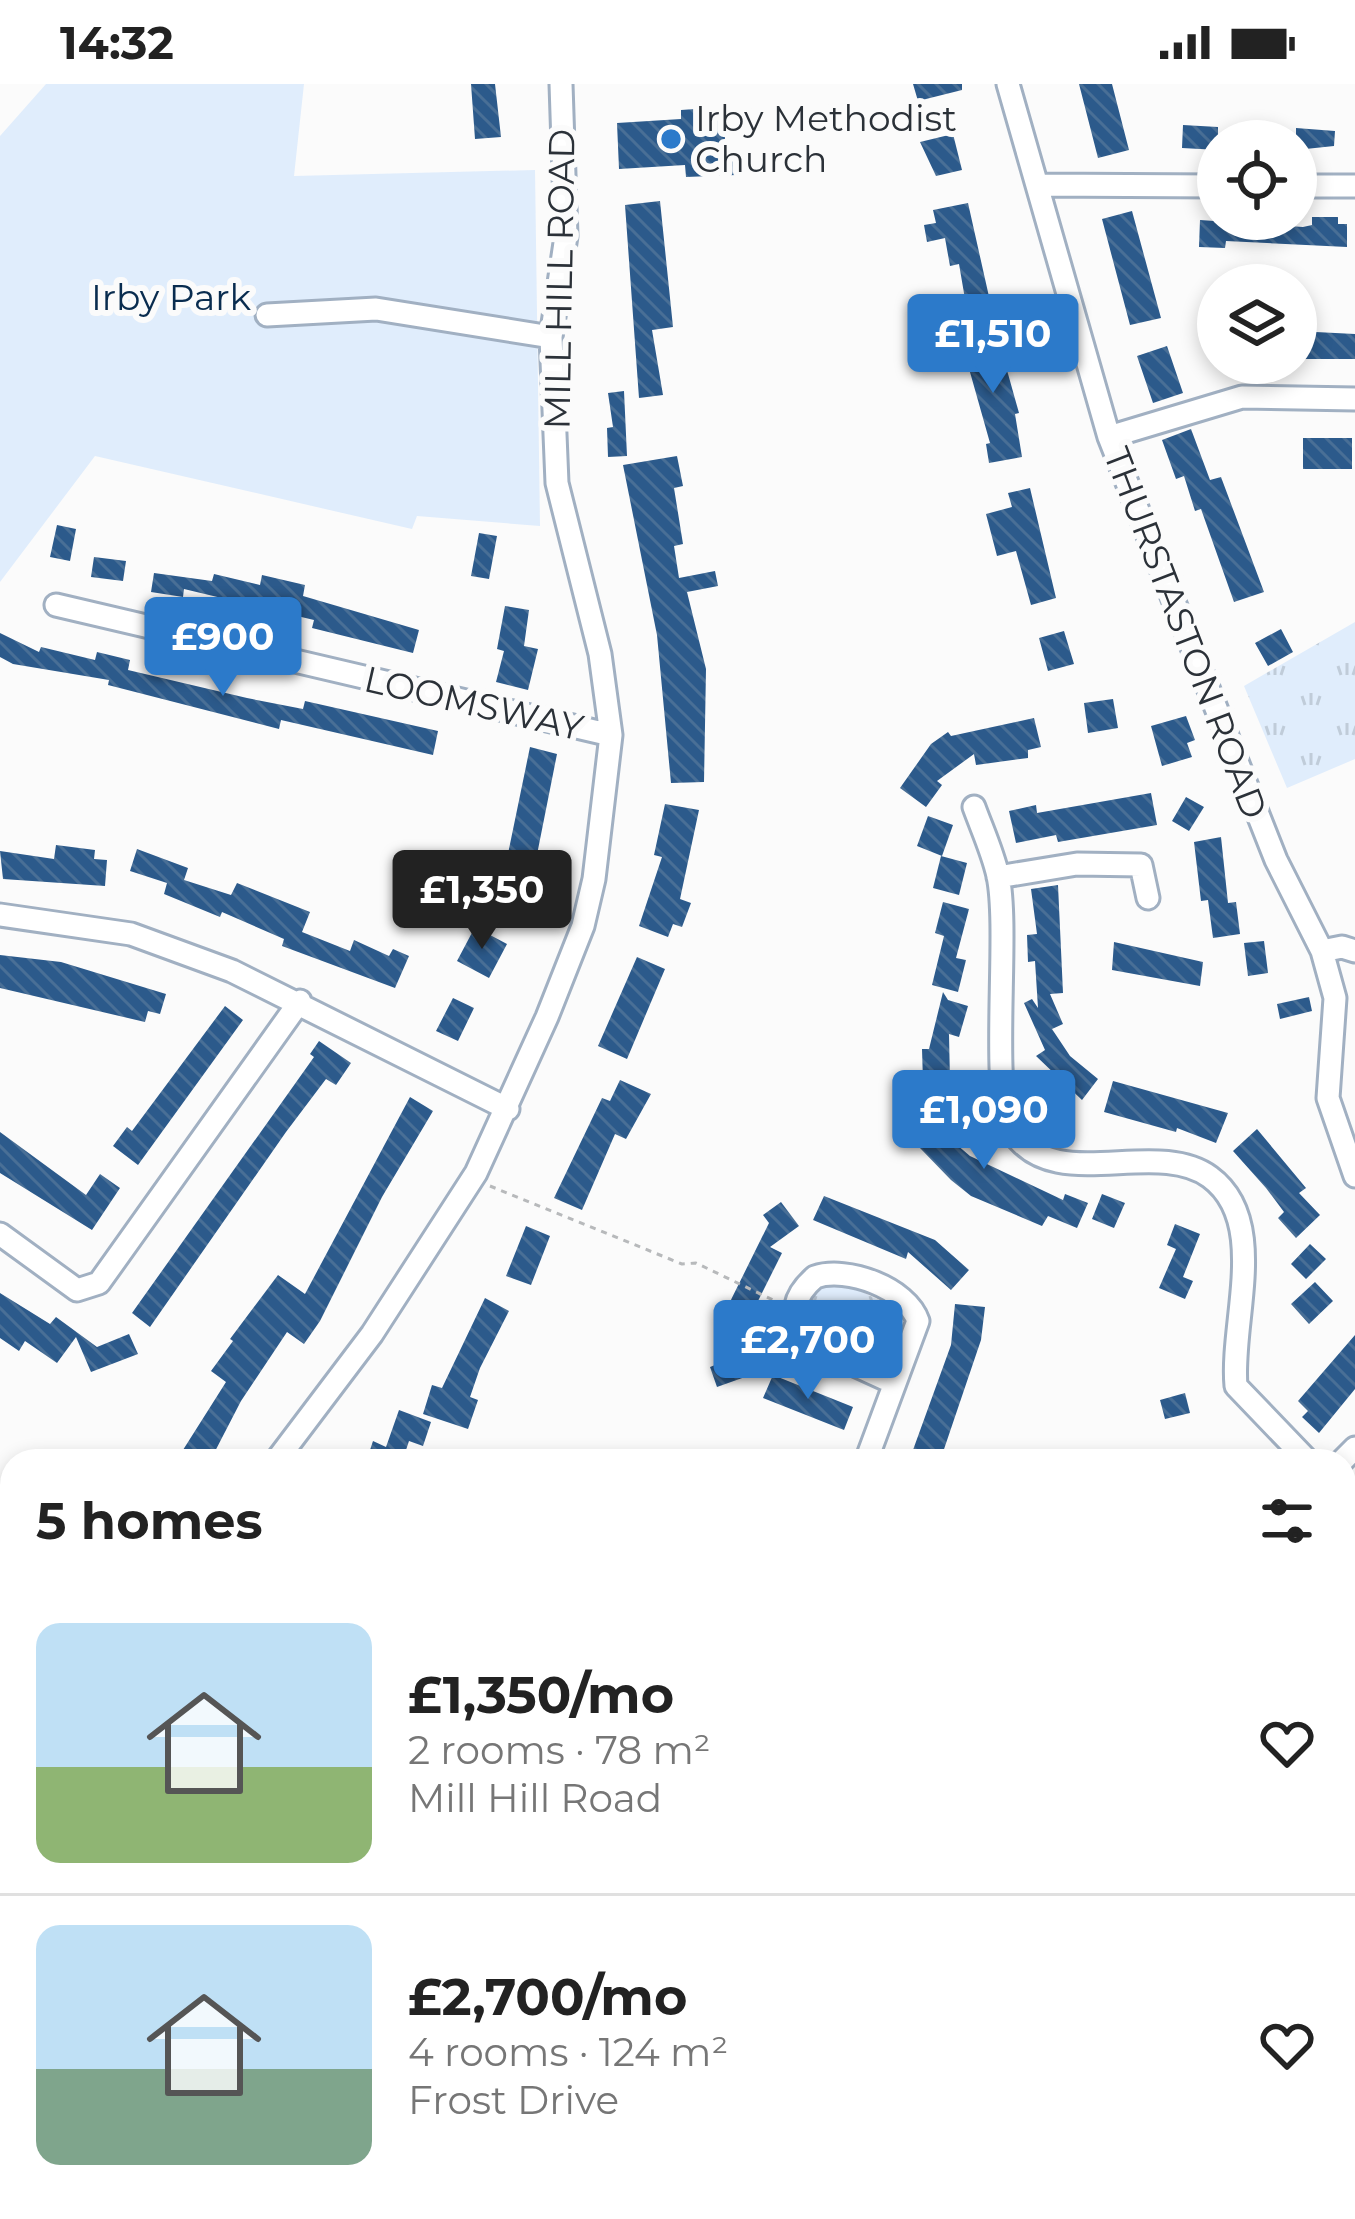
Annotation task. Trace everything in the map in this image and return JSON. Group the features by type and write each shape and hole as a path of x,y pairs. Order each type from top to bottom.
{"street":[{"name":"MILL HILL ROAD","path":"285,1449 372,1334 472,1179 508,1109 583,926 604,823 611,734 600,654 557,483 551,337 566,236 561,84"},
{"name":"THURSTASTON ROAD","path":"1008,84 1109,437 1276,860 1322,951 1335,998 1328,1098 1355,1176"},
{"path":"1038,185 1197,186"},
{"path":"1317,186 1355,186"},
{"path":"268,315 376,309 551,337"},
{"path":"1109,437 1242,397 1355,399"},
{"name":"LOOMSWAY","path":"56,605 611,734"},
{"path":"974,807 998,877 1004,1114 1014,1134 1030,1150 1061,1161 1162,1163 1211,1178 1235,1205 1243,1233 1236,1386 1296,1449"},
{"path":"998,877 1077,864 1141,865 1148,898"},
{"path":"0,915 131,934 300,1001 508,1109"},
{"path":"1322,951 1342,946 1355,951"},
{"path":"0,1234 77,1290 99,1283 300,1001"},
{"path":"870,1449 918,1322 908,1302 830,1272 804,1286 794,1310 802,1341 894,1384"}],"path":[{"path":"472,1179 682,1264 695,1263 794,1310"}],"green space":[{"name":"Irby Park","path":"46,84 304,84 294,176 535,170 540,526 417,516 412,529 95,456 0,582 0,136"},
{"path":"1355,622 1355,759 1287,788 1244,686"},
{"path":"840,1281 901,1311 902,1341 883,1361 868,1362 820,1343 807,1330 802,1304 817,1286"}],"building":[{"path":"471,84 495,84 501,137 475,139"},
{"path":"913,84 962,84 962,90 918,101"},
{"path":"1079,84 1112,84 1129,150 1098,158"},
{"name":"Irby Methodist Church","path":"723,107 726,156 734,155 736,175 686,177 685,165 619,169 617,123 681,119 681,110"},
{"path":"1183,125 1197,126 1197,149 1182,148"},
{"path":"1317,130 1335,131 1334,146 1317,148"},
{"path":"953,134 962,170 936,176 920,142"},
{"path":"660,201 673,327 652,330 663,395 639,398 625,205"},
{"path":"968,203 992,310 936,320 933,305 965,299 959,264 950,266 945,238 927,242 924,225 936,223 933,210"},
{"path":"1132,211 1161,318 1130,325 1102,219"},
{"path":"1317,217 1338,217 1338,224 1347,224 1347,247 1226,241 1225,248 1199,247 1199,240 1317,240"},
{"path":"1317,332 1355,334 1355,359 1317,359"},
{"path":"998,338 1019,413 1015,414 1022,457 989,463 986,444 990,443 968,365 954,369 950,349"},
{"path":"1167,346 1183,393 1153,403 1137,356"},
{"path":"624,391 627,456 608,457 607,428 613,427 608,393"},
{"path":"1191,429 1210,480 1221,477 1264,592 1234,602 1201,509 1195,511 1184,476 1176,479 1162,440"},
{"path":"1303,438 1352,438 1352,469 1303,469"},
{"path":"677,456 683,486 674,488 683,544 674,546 679,578 715,571 718,586 687,592 706,669 704,782 671,783 657,635 623,465"},
{"path":"1030,488 1056,598 1031,605 1016,551 997,556 986,514 1012,507 1008,493"},
{"path":"57,525 76,529 70,561 50,557"},
{"path":"479,533 497,536 489,579 471,576"},
{"path":"94,557 126,561 123,581 91,577"},
{"path":"154,573 212,581 214,574 260,585 262,575 305,585 303,596 419,630 413,653 312,628 314,620 184,589 183,597 151,592"},
{"path":"505,606 529,610 524,646 538,649 528,690 496,682 504,651 497,649"},
{"path":"1281,629 1293,652 1268,666 1255,643"},
{"path":"1064,631 1074,664 1048,671 1039,638"},
{"path":"0,633 39,652 41,647 95,660 97,652 130,660 128,670 247,698 303,709 305,701 438,731 433,755 281,720 279,729 108,685 109,680 13,664 0,657"},
{"path":"1113,699 1118,728 1088,733 1084,703"},
{"path":"1186,716 1195,740 1187,743 1192,757 1162,766 1151,726"},
{"path":"1034,718 1041,747 1028,750 1028,758 976,765 974,754 937,781 942,785 926,807 900,788 931,744 948,732 951,736"},
{"path":"530,747 557,754 524,920 496,912"},
{"path":"1151,793 1157,825 1058,842 1056,835 1016,843 1009,811 1036,805 1037,813"},
{"path":"1186,797 1204,807 1189,831 1172,821"},
{"path":"665,804 699,810 680,899 691,903 682,927 673,924 668,937 639,926 662,857 654,855"},
{"path":"928,816 953,825 942,856 917,846"},
{"path":"1221,837 1228,903 1236,902 1240,934 1213,938 1208,900 1201,901 1194,842"},
{"path":"56,845 95,850 94,859 107,860 105,886 3,879 0,851 54,859"},
{"path":"137,849 188,868 184,880 231,895 237,883 310,912 302,932 350,951 354,940 389,956 393,949 409,956 395,988 282,946 284,939 222,912 220,917 164,894 167,883 130,871"},
{"path":"941,856 967,863 959,895 933,888"},
{"path":"1058,885 1063,993 1050,994 1063,1024 1052,1029 1070,1056 1098,1079 1082,1100 1036,1056 1045,1050 1024,1003 1032,999 1038,1008 1035,961 1028,962 1027,935 1037,934 1031,889"},
{"path":"943,902 969,909 956,958 966,960 958,992 932,985 944,936 935,933"},
{"path":"475,927 507,944 489,978 457,961"},
{"path":"1264,941 1268,973 1248,976 1244,943"},
{"path":"1114,942 1203,962 1200,986 1112,970"},
{"path":"0,955 61,962 166,994 160,1014 148,1011 145,1022 0,988"},
{"path":"637,957 665,969 627,1059 598,1046"},
{"path":"943,992 948,1000 968,1006 959,1037 949,1034 950,1081 923,1082 922,1049 929,1049"},
{"path":"1309,997 1312,1011 1280,1019 1277,1004"},
{"path":"453,998 474,1008 458,1041 436,1031"},
{"path":"225,1006 243,1020 138,1165 113,1146 127,1127 132,1131"},
{"path":"319,1041 351,1063 336,1085 326,1079 150,1327 132,1313 314,1057 310,1054"},
{"path":"620,1080 651,1094 626,1139 615,1134 582,1210 554,1198 602,1098 610,1101"},
{"path":"1113,1081 1228,1113 1216,1143 1177,1128 1176,1132 1104,1112"},
{"path":"919,1089 936,1117 929,1121 970,1156 1063,1200 1065,1194 1088,1203 1077,1228 1048,1216 1042,1226 971,1196 951,1180 920,1148 895,1103"},
{"path":"410,1097 433,1111 304,1344 287,1332 241,1401 216,1449 184,1449 226,1382 211,1371 278,1275 305,1294"},
{"path":"1257,1129 1306,1188 1299,1193 1320,1215 1296,1238 1278,1218 1284,1212 1233,1151"},
{"path":"0,1132 86,1195 100,1174 120,1188 92,1230 0,1173"},
{"path":"1102,1194 1125,1203 1114,1228 1092,1219"},
{"path":"824,1196 935,1240 969,1270 951,1290 908,1252 906,1259 813,1220"},
{"path":"781,1202 799,1226 770,1247 782,1253 740,1337 718,1326 769,1223 763,1215"},
{"path":"1175,1224 1200,1234 1183,1277 1193,1281 1185,1299 1159,1288 1176,1249 1167,1245"},
{"path":"526,1226 550,1236 531,1285 506,1276"},
{"path":"1310,1244 1326,1259 1306,1279 1291,1264"},
{"path":"1315,1282 1333,1301 1309,1324 1291,1304"},
{"path":"0,1293 50,1324 56,1317 97,1347 129,1334 138,1354 91,1372 76,1337 57,1363 25,1341 19,1351 0,1338"},
{"path":"485,1298 509,1311 480,1368 470,1397 478,1400 468,1429 423,1414 432,1385 442,1388"},
{"path":"955,1304 985,1307 981,1340 944,1449 913,1449 951,1345"},
{"path":"1355,1335 1355,1389 1319,1433 1302,1417 1308,1411 1298,1401"},
{"path":"738,1356 745,1377 717,1387 710,1367"},
{"path":"773,1375 853,1407 844,1430 763,1398"},
{"path":"1185,1393 1190,1413 1165,1419 1160,1400"},
{"path":"399,1410 431,1422 423,1446 409,1441 406,1449 370,1449 373,1441 386,1447"}],"place":[{"name":"Irby Methodist Church","path":"671,139"}]}
